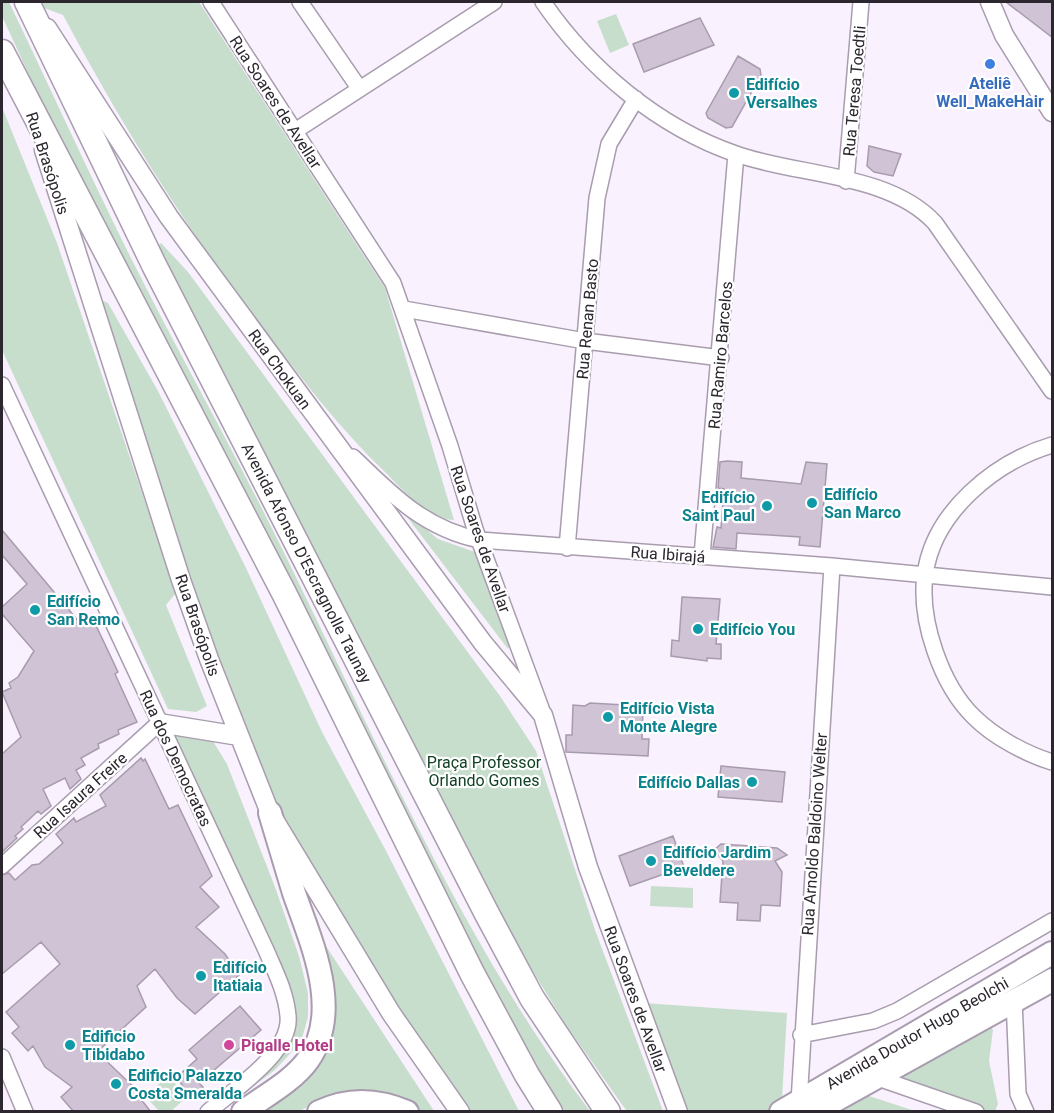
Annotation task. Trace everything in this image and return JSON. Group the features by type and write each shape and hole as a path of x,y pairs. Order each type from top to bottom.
{"highway":[{"name":"Avenida Afonso D'Escragnolle Taunay","path":"30,7 154,264 486,912 532,998 608,1112"},
{"name":"Avenida Afonso D'Escragnolle Taunay","path":"2,52 279,583 472,973 527,1075 550,1112"}],"main road":[{"path":"243,1112 290,1078 308,1060 320,1035 323,1006 321,980 315,958 270,813"},
{"name":"Avenida Doutor Hugo Beolchi","path":"795,1108 1053,953"},
{"path":"1014,1000 1023,976 1053,959"},
{"name":"Avenida Doutor Hugo Beolchi","path":"795,1108 875,1077 1053,980"},
{"path":"319,1112 335,1104 358,1101 393,1106 407,1112"}],"street":[{"name":"Rua Soares de Avellar","path":"211,2 393,283 404,309 480,540 543,716 588,867 678,1112"},
{"path":"300,2 359,88"},
{"path":"295,131 494,2"},
{"path":"543,2 560,26 589,59 636,99 687,132 736,154 888,191 925,211 965,264 1053,391"},
{"name":"Rua Teresa Toedtli","path":"846,181 861,2"},
{"path":"990,2 1004,35 1053,112"},
{"name":"Rua Chokuan","path":"30,7 63,48 130,159 170,217 322,427 483,643 543,716"},
{"name":"Rua Brasópolis","path":"26,98 181,579 270,813 392,1013 460,1112"},
{"name":"Rua Renan Basto","path":"567,548 597,198 609,144 636,99"},
{"name":"Rua Ramiro Barcelos","path":"702,556 721,358 736,154"},
{"path":"404,309 585,341 721,358"},
{"name":"Rua dos Democratas","path":"2,385 281,983 289,1018 286,1034 279,1047 261,1066 208,1112"},
{"name":"Rua Ibirajá","path":"322,427 393,495 423,519 453,535 480,540 567,548 832,566 1053,587"},
{"path":"1053,445 1011,461 976,487 951,515 935,540 925,576 926,616 935,654 952,687 974,717 1002,738 1039,758 1053,762"},
{"name":"Rua Arnoldo Baldoino Welter","path":"795,1108 832,566"},
{"path":"159,723 239,736"},
{"name":"Rua Isaura Freire","path":"2,866 159,723"},
{"name":"Avenida Doutor Hugo Beolchi","path":"801,1035 873,1021 897,1011 1053,921"},
{"path":"1014,1000 1018,1094 1026,1112"},
{"path":"2,1057 25,1112"},
{"path":"875,1077 976,1112"}],"green space":[{"path":"2,2 9,2 125,246 273,530 394,779 465,917 504,984 590,1111 554,1111 61,145 2,16"},
{"path":"41,2 199,2 385,288 454,520 434,514 407,494 338,423 310,389 240,298 185,220 109,99 63,15 44,8"},
{"path":"616,14 629,45 610,53 597,21"},
{"path":"2,107 57,243 176,593 166,605 207,706 196,712 168,709 2,350"},
{"name":"Praça Professor Orlando Gomes","path":"161,243 188,272 500,696 536,751 595,930 663,1111 627,1111 566,1025 504,925 198,327 158,246"},
{"path":"100,302 108,303 158,391 246,568 322,732 385,849 519,1111 464,1111 385,995 310,869 255,759 230,702"},
{"path":"401,509 438,539 475,552 510,645 508,649"},
{"path":"183,733 211,738 227,764 275,887 299,956 308,993 308,1017 301,1042 275,1070 228,1105 293,1026 168,734"},
{"path":"651,886 693,888 693,908 650,906"},
{"path":"322,940 434,1111 417,1111 325,1097 300,1111 254,1112 316,1063"},
{"path":"644,1003 787,1013 782,1099 790,1111 684,1111"},
{"path":"989,1024 993,1030 989,1061 998,1104 995,1111 982,1111 906,1085 902,1078 903,1073"},
{"path":"168,1076 187,1097 171,1111 159,1111 145,1096"},
{"path":"866,1095 915,1111 841,1112"}],"building":[{"path":"1006,2 1053,2 1053,38"},
{"path":"700,18 714,45 644,72 633,44"},
{"name":"Edifício Versalhes","path":"738,56 760,69 761,75 732,127 726,128 708,118 706,113"},
{"path":"869,146 901,154 893,176 874,172 867,166"},
{"path":"720,462 742,462 741,478 801,484 806,462 827,464 820,547 799,545 800,537 737,533 736,549 713,547 717,527 721,528 724,489 718,488"},
{"path":"2,530 80,623 91,615 118,672 115,674 137,722 118,730 119,734 98,744 99,748 81,758 85,765 76,770 81,779 70,789 65,778 43,789 51,806 41,814 38,811 21,827 23,829 15,836 17,838 2,852 2,754 21,737 2,692 11,688 9,683 18,677 34,651 2,614 2,607 27,584 2,555"},
{"name":"Edifício You","path":"682,597 720,599 716,644 721,644 721,659 707,658 707,661 671,656 672,640 679,641"},
{"path":"590,703 625,705 629,708 643,709 642,739 649,739 648,756 566,752 566,735 572,735 573,705 585,706"},
{"path":"141,758 143,761 145,759 169,809 178,805 212,876 200,887 219,907 196,927 225,954 239,975 195,1014 177,998 155,969 137,986 146,1007 97,1052 139,1092 140,1098 151,1112 74,1112 61,1097 72,1087 45,1067 33,1046 28,1051 12,1033 19,1027 6,1012 60,964 41,942 2,974 2,875 9,873 15,880 32,865 39,864 63,843 56,834 74,818 76,822 106,806 100,795"},
{"name":"Edifício Dallas","path":"721,766 785,772 782,802 718,797"},
{"name":"Edifício Jardim Beveldere","path":"673,836 684,867 630,886 619,856"},
{"path":"721,844 777,848 787,855 775,861 782,872 780,906 761,905 760,921 737,920 738,903 720,902 723,861 714,850"},
{"path":"240,1006 261,1030 199,1083 203,1087 190,1098 177,1077 197,1059 189,1050"}],"place":[{"name":"Ateliê Well_MakeHair","path":"990,64"},
{"name":"Edifício Versalhes","path":"734,93"},
{"name":"Edifício San Marco","path":"812,503"},
{"name":"Edifício Saint Paul","path":"767,506"},
{"name":"Edifício San Remo","path":"35,610"},
{"name":"Edifício You","path":"698,629"},
{"name":"Edifício Vista Monte Alegre","path":"608,717"},
{"name":"Edifício Dallas","path":"752,782"},
{"name":"Edifício Jardim Beveldere","path":"651,861"},
{"name":"Edifício Itatiaia","path":"201,976"},
{"name":"Edificio Tibidabo","path":"70,1045"},
{"name":"Pigalle Hotel","path":"229,1045"},
{"name":"Edificio Palazzo Costa Smeralda","path":"116,1084"}]}
